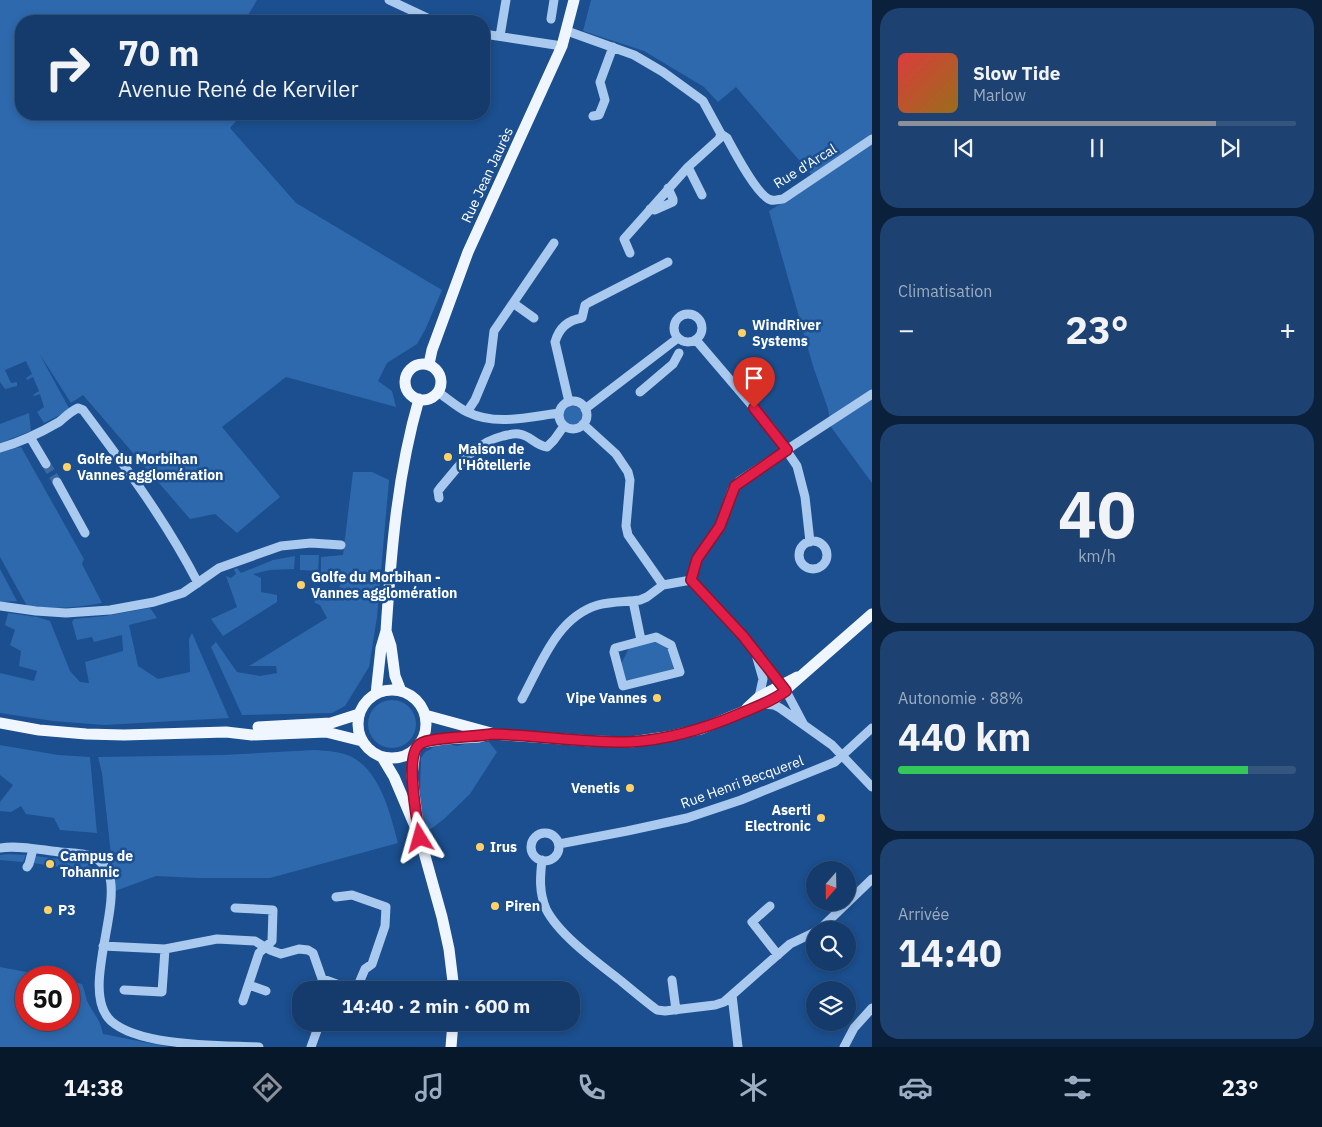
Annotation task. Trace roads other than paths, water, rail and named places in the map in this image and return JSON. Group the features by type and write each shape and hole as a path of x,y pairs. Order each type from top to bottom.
{"main road":[{"name":"Rue Jean Jaurès","path":"429,364 432,350 468,252 562,46 574,0"},
{"path":"417,364 429,364 441,376 441,387 438,392 430,399 419,400 409,393 406,388 405,376 417,364"},
{"path":"376,694 381,648 386,631 398,495 407,447 419,400"},
{"path":"425,715 492,734 631,742 666,737 701,729 740,714 803,674 872,614"},
{"path":"386,631 391,646 395,676 401,691"},
{"path":"453,981 446,935 420,838 412,776 418,746 426,730 425,715 420,704 411,696 401,691 392,690 376,694 369,699 359,714 357,723 358,732 370,751 382,757 399,758 418,746 444,739 479,737 492,734"},
{"path":"226,732 248,727 331,723 359,714"},
{"path":"0,723 39,730 86,734 124,735 226,732 252,735 326,732 362,740"},
{"path":"382,757 394,777 420,838"},
{"path":"451,1047 452,1031"}],"street":[{"path":"500,36 506,0"},
{"path":"551,19 554,0"},
{"path":"391,1 421,15"},
{"name":"Rue d'Arcal","path":"567,32 613,47 648,62 698,96 708,109 721,134 727,138 748,175 761,193 771,200 783,199 872,139"},
{"path":"490,35 562,46"},
{"path":"593,116 599,115 605,100 600,82 613,47"},
{"path":"630,253 624,239 668,188 721,134"},
{"path":"688,167 702,195"},
{"path":"467,412 475,400 490,364 494,331 554,243"},
{"path":"569,402 555,342 557,335 569,322 582,318 585,305 668,262"},
{"path":"513,303 534,318"},
{"path":"640,392 673,364 679,353 679,340 675,334 676,322 682,315 688,314 698,318 701,322 702,332 696,340 687,343 679,340"},
{"path":"585,409 679,340"},
{"path":"696,340 772,429 797,466 805,497 810,542"},
{"path":"679,353 686,361"},
{"path":"438,392 467,412 500,421 559,413"},
{"path":"691,580 697,559 720,526 735,486 872,394"},
{"path":"569,402 578,402 585,409 586,419 583,424 572,429 564,426 561,422 560,408 569,402"},
{"path":"0,448 30,437 60,421 75,409 83,410 125,466 174,539 198,583"},
{"path":"583,424 616,454 628,472 630,480 626,526 628,535 663,585"},
{"path":"438,498 438,491 441,487 472,452 488,440 514,433 521,434 540,446 546,447 554,440 564,426"},
{"path":"30,437 46,464"},
{"path":"56,482 85,533"},
{"path":"0,606 31,611 66,613 110,610 154,602 183,593 219,568 281,546 311,543 341,545"},
{"path":"522,699 560,630 572,618 598,605 633,601 647,597 663,585 691,580"},
{"path":"691,580 743,636 783,688 804,725"},
{"path":"633,601 642,640"},
{"path":"656,637 671,645 680,672 623,686 614,652 615,648 642,640 656,637"},
{"path":"757,655 762,679 761,701 780,708 804,725 841,754 872,787"},
{"name":"Rue Henri Becquerel","path":"559,844 687,818 742,800 835,762 841,754 872,728"},
{"path":"542,834 549,834 556,838 559,844 558,852 554,858 542,860 538,859 533,852 532,844 536,837 542,834"},
{"path":"0,848 16,847 92,856 106,869 109,874 110,892 100,983 101,1001 104,1012 110,1020 130,1033 177,1043 259,1047"},
{"path":"27,867 30,864 33,849"},
{"path":"542,860 540,886 547,910 563,931 592,958 658,1010 676,1010 721,1003 790,944 806,936"},
{"path":"828,921 872,879"},
{"path":"336,897 352,894 386,907 385,926 372,964 365,969 359,981"},
{"path":"770,906 752,922 778,955"},
{"path":"235,908 273,910 272,941 259,953 243,1002"},
{"path":"103,946 165,949 217,939 255,941 280,954 299,949 313,952 322,979 328,981"},
{"path":"124,990 162,992 165,949"},
{"path":"672,980 676,1010"},
{"path":"250,985 266,991"},
{"path":"732,995 738,1047"},
{"path":"844,1047 854,1028 872,1008"},
{"path":"311,1047 317,1031"}],"tunnel":[{"path":"46,464 57,482"}],"place":[{"name":"WindRiver Systems","path":"742,333"},
{"name":"Maison de l'Hôtellerie","path":"448,457"},
{"name":"Golfe du Morbihan Vannes agglomération","path":"67,467"},
{"name":"Golfe du Morbihan - Vannes agglomération","path":"301,585"},
{"name":"Vipe Vannes","path":"657,698"},
{"name":"Venetis","path":"630,788"},
{"name":"Aserti Electronic","path":"821,818"},
{"name":"Irus","path":"480,847"},
{"name":"Campus de Tohannic","path":"50,864"},
{"name":"Piren","path":"495,906"},
{"name":"P3","path":"48,910"}]}
